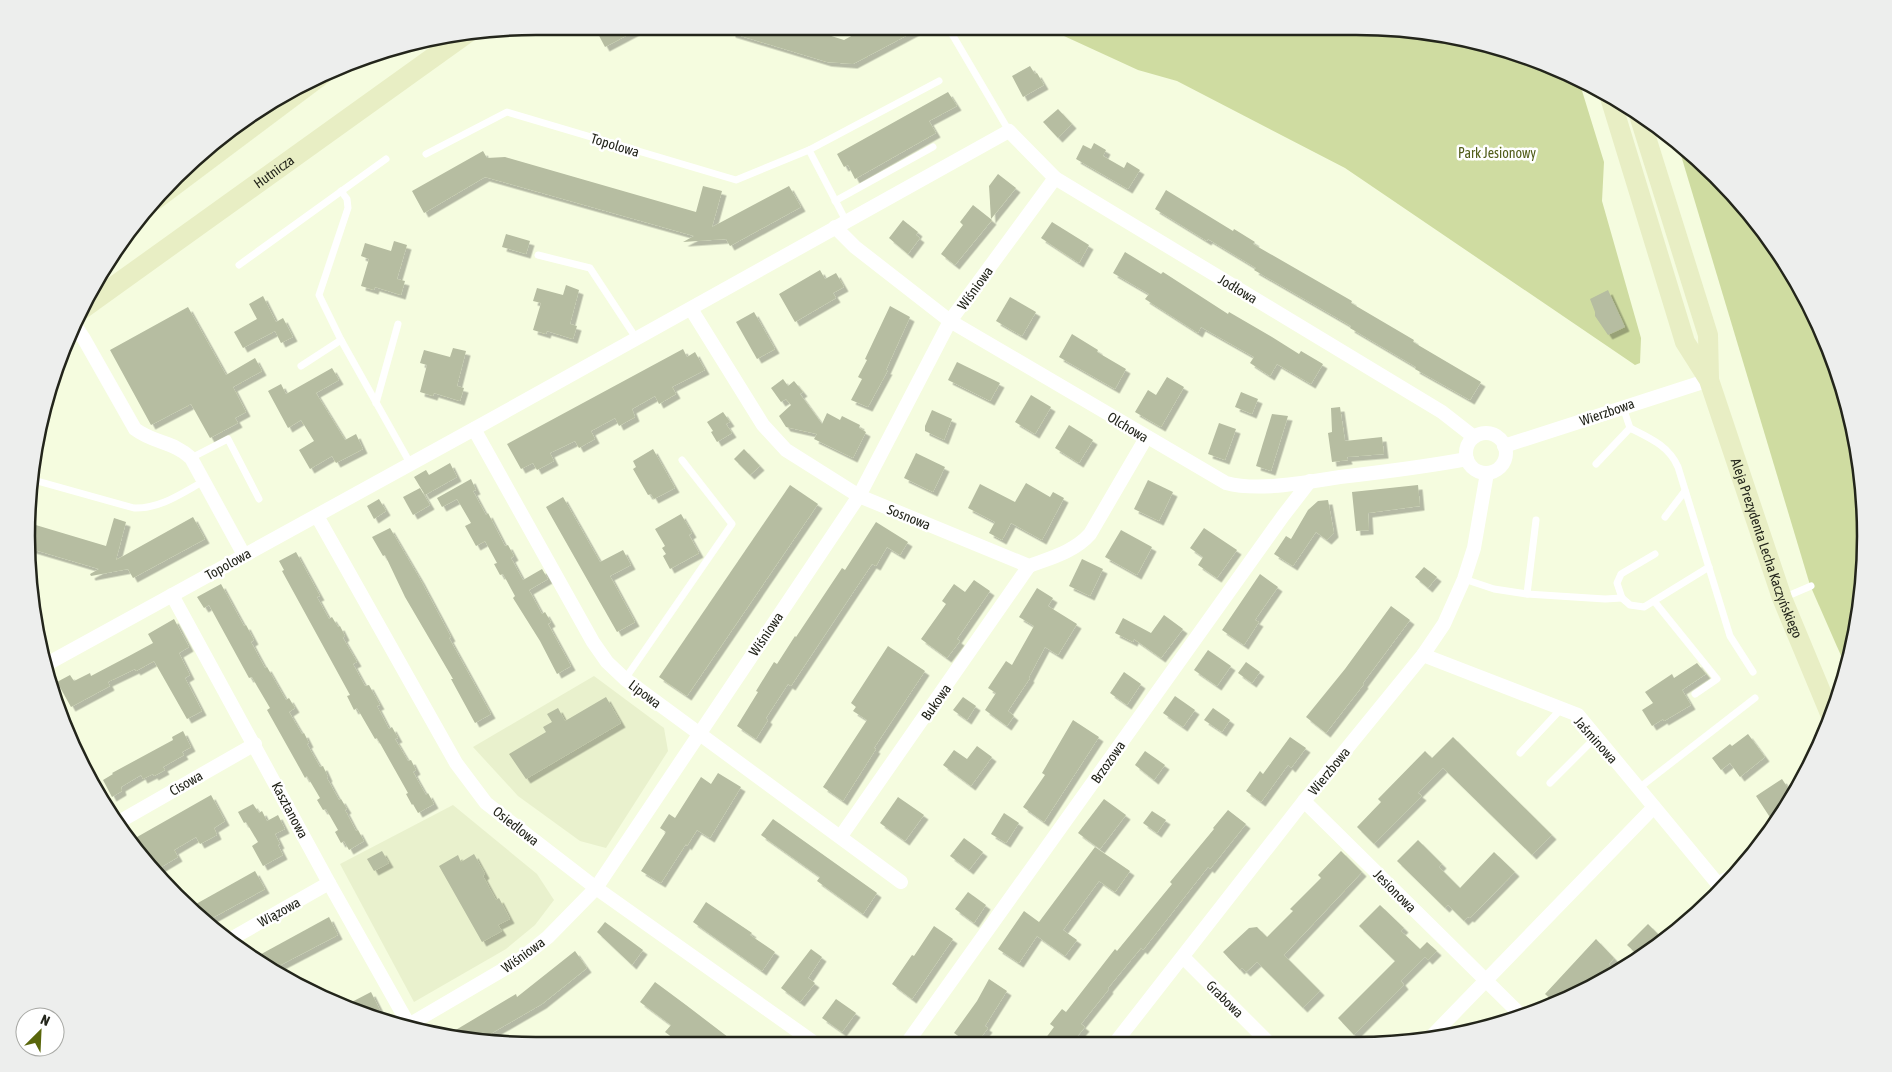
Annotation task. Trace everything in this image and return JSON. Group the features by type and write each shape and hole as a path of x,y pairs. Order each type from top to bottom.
{"main road":[{"name":"Hutnicza","path":"94,301 455,42"},
{"name":"Aleja Prezydenta Lecha Kaczyńskiego","path":"1613,106 1685,342 1709,380 1782,598 1827,706"},
{"path":"202,163 251,124"},
{"name":"Aleja Prezydenta Lecha Kaczyńskiego","path":"1643,126 1708,335 1709,380"}],"street":[{"name":"Jodłowa","path":"1010,131 1055,178 1442,412 1474,437"},
{"name":"Topolowa","path":"51,661 317,516 1010,131"},
{"name":"Wiśniowa","path":"414,1022 518,961 548,937 596,888 859,496 950,321 1055,178"},
{"name":"Olchowa","path":"841,224 856,247 950,321 1146,438 1226,483 1246,488 1310,482 1466,459"},
{"name":"Sosnowa","path":"691,308 763,425 786,450 859,496 1029,566"},
{"path":"79,331 136,429 145,437 171,444 183,450 191,458 244,555"},
{"name":"Wierzbowa","path":"1504,446 1709,380"},
{"name":"Lipowa","path":"474,429 593,642 607,662 625,679 698,734 841,836 901,882"},
{"path":"1482,433 1491,434 1499,438 1504,446 1504,460 1494,471 1487,473 1474,469 1466,459 1468,443 1482,433"},
{"path":"1029,566 1071,549 1083,542 1090,534 1146,438"},
{"name":"Wierzbowa","path":"1118,1037 1183,957 1304,801 1423,655 1444,624 1464,579 1474,548 1487,473"},
{"name":"Brzozowa","path":"911,1037 1283,516 1310,482"},
{"name":"Osiedlowa","path":"317,516 456,763 486,803 596,888 806,1037"},
{"name":"Bukowa","path":"841,836 1029,566"},
{"name":"Kasztanowa","path":"172,595 405,1020"},
{"name":"Jaśminowa","path":"1423,655 1578,716 1717,883"},
{"name":"Cisowa","path":"123,820 255,744"},
{"name":"Jesionowa","path":"1304,801 1516,1010"},
{"path":"1438,1030 1654,807"},
{"name":"Wiązowa","path":"235,936 329,883"},
{"name":"Grabowa","path":"1183,957 1263,1037"}],"lane":[{"path":"953,35 1010,131"},
{"name":"Topolowa","path":"426,154 507,112 736,180 809,150 939,81"},
{"path":"835,201 933,147"},
{"path":"809,150 835,201 841,224"},
{"path":"239,265 386,159"},
{"path":"341,191 347,199 348,208 319,295 341,340 410,463"},
{"path":"538,255 590,268 636,338"},
{"path":"376,403 398,324"},
{"path":"301,366 341,340"},
{"path":"1623,407 1630,428 1667,449 1674,457 1730,636 1753,672"},
{"path":"1596,464 1630,428"},
{"path":"191,458 228,439 259,498"},
{"path":"625,679 732,524 682,460"},
{"path":"38,481 134,508 146,508 157,506 204,481"},
{"path":"1665,517 1685,491"},
{"path":"1527,594 1536,520"},
{"path":"1655,554 1621,574 1617,579 1622,598 1630,605 1644,607 1709,568"},
{"path":"1464,579 1494,589 1527,594 1605,599 1622,598"},
{"path":"1782,598 1812,586"},
{"path":"1654,600 1717,679 1695,694"},
{"path":"1639,788 1755,698"},
{"path":"1520,753 1561,709"},
{"path":"1550,783 1596,737"}],"shaded area":[{"path":"594,676 664,728 668,751 606,848 580,841 518,796 473,747"},
{"path":"453,805 537,874 554,900 535,925 506,949 414,1002 340,864"}],"green space":[{"name":"Park Jesionowy","path":"1061,35 1356,35 1421,39 1486,52 1548,73 1581,89 1604,162 1602,201 1641,338 1640,363 1635,365 1345,168 1177,81 1138,70"},
{"path":"1681,155 1733,206 1773,258 1805,314 1819,344 1840,406 1853,471 1857,536 1853,601 1842,658 1810,585"}],"building":[{"path":"599,35 628,35 605,47"},
{"path":"738,35 828,35 844,40 853,35 908,35 853,64 827,62"},
{"path":"1030,66 1044,85 1023,97 1012,76"},
{"path":"948,92 957,106 929,121 936,133 855,179 848,165 844,167 837,154"},
{"path":"1058,109 1072,124 1058,138 1043,122"},
{"path":"1094,143 1106,150 1103,156 1124,168 1127,162 1140,170 1128,189 1076,159 1083,145 1091,149"},
{"path":"483,151 487,158 505,157 696,212 703,186 722,191 712,227 789,186 801,207 730,246 726,239 683,242 694,236 485,177 424,213 412,191"},
{"path":"998,174 1016,188 991,219 989,186"},
{"path":"1166,190 1233,231 1234,229 1255,242 1253,244 1352,301 1351,303 1414,340 1413,342 1481,382 1470,400 1415,369 1416,367 1350,328 1351,326 1254,270 1256,268 1155,209"},
{"path":"973,205 992,220 955,265 941,254 963,225 960,222"},
{"path":"903,220 918,232 916,235 920,238 908,254 889,238"},
{"path":"1052,222 1089,245 1079,263 1041,238"},
{"path":"506,234 530,241 526,254 502,247"},
{"path":"394,241 407,245 397,279 405,281 401,295 375,287 374,290 361,286 369,259 361,256 365,243 391,251"},
{"path":"1125,252 1161,274 1163,272 1228,314 1229,312 1299,354 1301,351 1323,364 1311,384 1277,364 1270,376 1250,363 1254,357 1201,327 1198,333 1145,299 1149,294 1113,273"},
{"path":"820,270 825,279 836,273 844,287 833,293 836,298 795,322 779,294"},
{"path":"566,285 579,290 570,324 577,326 573,339 547,331 546,334 533,330 541,303 533,301 537,288 563,295"},
{"path":"1608,290 1625,327 1608,335 1595,316 1590,299"},
{"path":"263,296 276,322 283,318 293,337 281,343 275,331 243,348 234,332 257,319 249,304"},
{"path":"1010,297 1036,312 1022,336 996,321"},
{"path":"890,306 910,317 886,370 888,370 868,407 851,400 862,379 858,377 867,360 865,359"},
{"path":"188,307 226,375 255,358 262,371 233,387 246,412 235,418 238,423 210,438 191,404 151,425 110,350"},
{"path":"754,312 775,349 757,359 736,322"},
{"path":"1072,334 1098,350 1097,352 1126,369 1115,389 1059,357"},
{"path":"453,348 466,351 457,386 464,388 460,401 434,393 433,396 420,392 427,365 420,363 424,350 450,357"},
{"path":"683,349 687,357 695,352 705,370 672,387 676,394 659,404 655,396 632,409 635,417 619,426 615,418 591,431 595,439 579,448 575,441 550,453 554,461 537,470 533,463 521,469 507,444"},
{"path":"957,362 1000,383 990,401 948,380"},
{"path":"332,368 339,380 316,393 345,440 356,434 363,449 336,463 332,456 310,469 299,450 314,441 301,420 288,428 268,391 281,384 286,394"},
{"path":"1167,377 1184,387 1161,427 1135,412 1148,390 1156,395"},
{"path":"783,379 788,386 794,381 803,392 800,394 822,424 827,413 840,420 842,416 860,425 859,428 866,432 853,458 814,439 817,434 786,427 779,416 791,405 786,399 781,402 771,388"},
{"path":"1241,392 1258,399 1252,414 1235,407"},
{"path":"1031,395 1051,407 1035,434 1015,422"},
{"path":"1340,407 1345,441 1382,437 1384,454 1347,457 1348,460 1332,462 1328,433 1332,432 1331,408"},
{"path":"932,410 952,419 944,440 925,431 925,426"},
{"path":"723,412 730,422 726,424 732,433 717,442 707,422"},
{"path":"1272,414 1288,416 1271,471 1256,466"},
{"path":"1219,423 1236,429 1225,460 1208,454"},
{"path":"1069,425 1093,440 1079,463 1055,448"},
{"path":"653,449 675,488 654,499 651,494 648,495 633,469 636,467 633,461"},
{"path":"744,449 760,466 750,475 734,459"},
{"path":"916,453 945,467 933,492 904,478"},
{"path":"450,463 457,477 425,495 414,477 426,470 429,475"},
{"path":"471,479 476,490 473,491 486,515 488,513 505,546 508,545 514,556 511,558 523,580 542,569 548,579 529,590 542,614 545,612 551,622 548,624 571,666 557,674 540,641 513,598 515,596 503,574 500,575 494,564 497,563 485,541 476,546 465,526 471,523 457,499 442,507 437,498"},
{"path":"1148,480 1173,492 1159,521 1134,509"},
{"path":"1026,483 1050,497 1053,492 1064,498 1042,540 1011,523 1002,540 989,533 995,522 968,508 980,484 1015,502"},
{"path":"790,485 818,504 687,696 659,677"},
{"path":"1418,485 1420,506 1368,513 1369,530 1356,531 1352,492"},
{"path":"420,488 430,505 413,515 403,497"},
{"path":"563,497 600,562 623,550 631,565 610,576 635,622 617,632 546,507"},
{"path":"379,499 386,511 374,519 367,506"},
{"path":"1328,500 1334,533 1327,540 1316,532 1293,566 1274,554 1286,536 1291,539 1308,510 1318,501"},
{"path":"681,514 692,533 689,535 699,553 670,569 663,556 666,554 662,548 665,546 655,529"},
{"path":"193,517 205,539 133,578 128,569 91,576 90,574 99,569 35,550 35,525 106,546 114,518 126,522 116,560"},
{"path":"876,522 908,542 900,555 887,547 876,566 872,564 791,686 788,684 766,718 768,720 756,739 737,726 758,692 756,691 774,662 777,664 842,568 845,570"},
{"path":"390,528 420,579 451,637 449,638 491,714 475,723 451,679 453,679 405,597 385,555 383,556 372,537"},
{"path":"1204,528 1237,550 1217,578 1198,565 1203,557 1190,548"},
{"path":"1121,530 1152,547 1137,575 1105,557"},
{"path":"296,552 320,596 317,597 329,619 332,617 338,627 340,626 345,636 343,638 357,662 353,664 365,686 369,685 380,705 377,706 389,729 392,727 398,738 395,739 408,761 411,760 416,770 413,772 426,795 428,793 434,804 418,813 377,738 375,739 357,708 354,710 347,696 350,695 282,571 284,570 279,561"},
{"path":"1082,559 1103,569 1090,596 1069,586"},
{"path":"1424,567 1437,577 1428,588 1415,577"},
{"path":"1260,574 1278,587 1255,620 1259,622 1244,645 1222,630"},
{"path":"974,580 990,591 957,639 960,641 947,658 921,639 946,604 942,601 954,584 965,592"},
{"path":"221,584 244,626 246,625 254,640 251,642 265,668 267,667 286,700 289,698 295,708 289,712 302,734 304,733 309,743 307,744 320,767 323,766 339,800 341,799 356,831 358,830 364,841 349,850 344,841 341,843 335,832 338,830 326,809 323,810 317,800 320,798 307,776 305,778 267,710 270,708 252,677 249,678 209,605 204,608 197,597"},
{"path":"1037,588 1053,598 1048,606 1077,624 1058,655 1045,647 1030,678 1008,711 1014,716 1007,726 985,710 996,693 988,688 1006,661 1012,665 1034,626 1019,617"},
{"path":"1391,606 1410,620 1326,733 1306,717 1345,669"},
{"path":"1164,615 1183,629 1161,658 1134,639 1133,642 1115,633 1123,618 1151,633"},
{"path":"174,619 189,647 179,653 190,675 185,678 202,711 187,719 154,661 136,671 135,669 108,682 110,686 71,707 57,682 70,675 74,681 90,673 91,676 129,656 153,643 148,634"},
{"path":"888,646 925,671 874,748 876,749 843,801 823,787 867,720 853,711 856,707 851,703"},
{"path":"1208,650 1231,666 1217,686 1194,670"},
{"path":"1246,662 1260,672 1252,683 1238,673"},
{"path":"1697,663 1706,674 1682,690 1691,705 1652,726 1642,710 1653,703 1645,692 1672,674 1674,678"},
{"path":"1124,672 1141,684 1127,705 1110,693"},
{"path":"1175,696 1195,710 1183,727 1163,713"},
{"path":"606,697 621,723 526,779 509,754 546,732 543,727 552,722 547,714 558,708 565,721"},
{"path":"963,697 976,706 967,720 953,710"},
{"path":"1213,708 1230,720 1222,732 1204,720"},
{"path":"1073,720 1099,737 1044,822 1023,807 1045,775 1042,773"},
{"path":"183,731 191,747 182,752 184,755 163,767 165,770 154,776 153,774 143,779 141,775 121,787 122,791 112,797 103,780 112,773 173,740 172,737"},
{"path":"1748,734 1765,757 1740,777 1730,763 1721,770 1712,758 1730,744 1732,746"},
{"path":"1290,737 1306,748 1291,768 1288,765 1261,802 1246,791 1260,771 1263,774"},
{"path":"1453,737 1552,835 1532,855 1443,768 1418,793 1422,796 1374,844 1357,827 1381,802 1378,799 1425,751 1432,758"},
{"path":"977,746 992,757 971,786 943,765 954,750 967,759"},
{"path":"1145,751 1165,765 1154,780 1135,765"},
{"path":"718,773 741,787 710,838 697,830 661,883 641,871 666,832 660,828 669,814 675,818 701,777 711,784"},
{"path":"1782,779 1788,789 1770,818 1756,796"},
{"path":"211,795 225,821 214,828 217,835 200,844 196,837 174,850 178,857 160,868 136,837"},
{"path":"898,797 924,815 905,841 880,823"},
{"path":"1104,799 1126,815 1100,849 1078,833"},
{"path":"253,804 259,813 262,811 267,821 278,815 285,829 275,834 283,855 263,866 252,846 258,842 238,812"},
{"path":"1228,810 1246,824 1210,869 1208,867 1143,950 1141,948 1108,988 1081,1024 1085,1027 1077,1037 1046,1037 1054,1027 1050,1024 1062,1009 1066,1012 1115,949 1117,951 1172,884 1170,882"},
{"path":"1152,811 1166,820 1157,833 1143,823"},
{"path":"1004,813 1019,823 1006,843 991,834"},
{"path":"773,819 877,893 863,914 817,881 820,877 761,835"},
{"path":"964,838 983,852 969,870 950,856"},
{"path":"1418,840 1442,864 1439,867 1460,888 1494,852 1515,872 1470,918 1468,917 1464,921 1448,905 1445,908 1397,861"},
{"path":"1095,847 1130,871 1115,892 1099,881 1063,930 1077,940 1065,956 1037,936 1019,963 998,949 1024,911 1039,922"},
{"path":"382,851 389,863 374,871 367,859"},
{"path":"1341,851 1362,872 1284,955 1320,991 1303,1008 1257,962 1246,972 1242,968 1240,970 1223,952 1249,928 1257,927 1267,937 1293,911 1290,909 1321,878 1318,875"},
{"path":"474,854 496,900 499,898 510,919 498,925 502,931 482,942 439,866 458,855 461,862"},
{"path":"255,871 265,889 212,918 196,904"},
{"path":"968,892 986,905 974,923 955,909"},
{"path":"706,902 752,933 750,935 775,952 762,971 693,922"},
{"path":"1380,905 1404,928 1401,931 1420,949 1427,942 1437,951 1428,960 1425,957 1401,981 1404,985 1354,1035 1338,1018 1395,961 1359,926"},
{"path":"329,917 338,935 279,966 260,955"},
{"path":"605,922 643,950 632,965 597,932"},
{"path":"1648,924 1659,935 1635,952 1627,945"},
{"path":"934,926 953,939 912,999 892,984"},
{"path":"1596,939 1614,958 1609,964 1611,966 1609,968 1578,985 1550,998 1545,994"},
{"path":"811,949 822,957 808,978 815,983 800,1002 781,988"},
{"path":"575,951 587,968 542,1004 489,1035 455,1030 516,994 517,997"},
{"path":"989,979 1007,991 985,1026 988,1028 981,1037 960,1037 954,1033 977,1001"},
{"path":"655,982 728,1037 672,1037 665,1032 671,1025 640,1002"},
{"path":"371,992 380,1010 378,1011 352,1002"},
{"path":"836,999 856,1013 842,1032 822,1018"}]}
